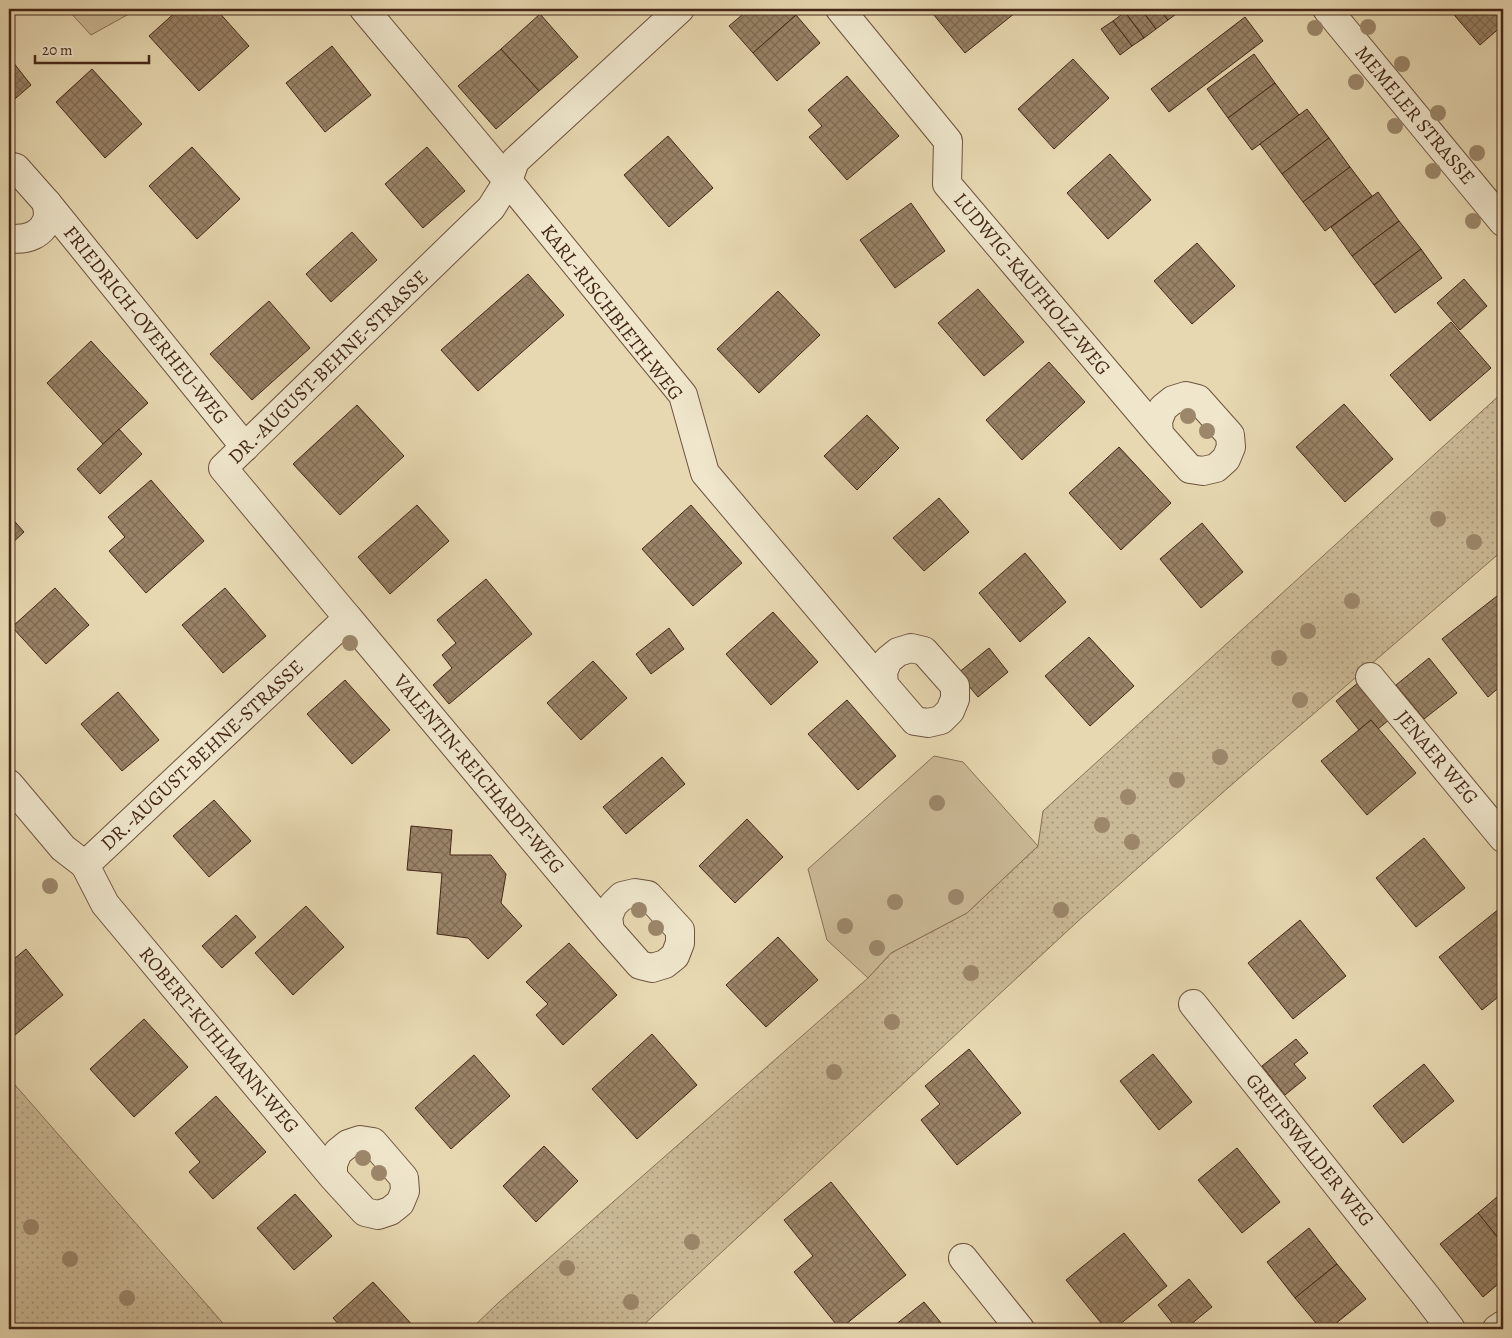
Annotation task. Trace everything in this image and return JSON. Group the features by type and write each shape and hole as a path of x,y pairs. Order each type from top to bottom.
{"street":[{"name":"KARL-RISCHBIETH-WEG","path":"364,9 683,395 705,473 884,685"},
{"name":"DR.-AUGUST-BEHNE-STRASSE","path":"105,904 84,865 348,618 223,468 492,208 508,181 515,161 680,9"},
{"name":"LUDWIG-KAUFHOLZ-WEG","path":"840,9 948,140 947,184 1158,434"},
{"name":"MEMELER STRASSE","path":"1327,9 1503,222"},
{"name":"FRIEDRICH-OVERHEU-WEG","path":"9,166 16,168 47,203 245,447"},
{"name":"FRIEDRICH-OVERHEU-WEG","path":"9,238 20,240 32,237 42,228 48,216 47,203"},
{"name":"VALENTIN-REICHARDT-WEG","path":"348,618 610,930"},
{"name":"JENAER WEG","path":"1370,677 1503,838"},
{"path":"9,784 63,848 84,865"},
{"name":"ROBERT-KUHLMANN-WEG","path":"105,904 333,1177"},
{"name":"GREIFSWALDER WEG","path":"1193,1004 1451,1329"},
{"path":"963,1258 1020,1329"},
{"path":"1498,1329 1503,1325"}],"shaded area":[{"path":"67,9 138,9 91,35"},
{"path":"1503,392 1503,550 1229,787 1077,922 639,1329 471,1329 498,1303 868,978 891,953 967,913 1038,846 1043,811"},
{"path":"934,756 963,762 1038,846 967,913 891,953 868,978 827,940 808,869"},
{"path":"9,1078 228,1329 9,1329"}],"building":[{"path":"179,9 216,9 249,46 199,91 149,36"},
{"path":"749,9 790,9 796,15 753,53 729,26"},
{"path":"929,9 1020,9 965,53"},
{"path":"1129,9 1141,9 1156,29 1144,38 1125,12"},
{"path":"1141,9 1159,9 1168,20 1156,29"},
{"path":"1159,9 1177,9 1179,12 1168,20"},
{"path":"1449,9 1503,9 1503,25 1480,45"},
{"path":"1125,12 1144,38 1132,46 1113,21"},
{"path":"540,14 578,57 539,91 501,49"},
{"path":"796,15 820,43 777,81 753,53"},
{"path":"1245,17 1263,41 1169,112 1151,89"},
{"path":"1113,21 1132,46 1120,55 1101,29"},
{"path":"332,46 371,95 325,132 286,83"},
{"path":"501,49 539,91 496,129 458,86"},
{"path":"1254,54 1275,83 1228,118 1207,89"},
{"path":"9,57 31,85 9,104"},
{"path":"1073,59 1109,98 1054,149 1018,109"},
{"path":"92,69 142,124 105,158 56,102"},
{"path":"847,76 899,136 847,180 809,137 822,126 808,110"},
{"path":"1275,83 1299,115 1252,150 1228,118"},
{"path":"1307,109 1329,138 1282,174 1260,144"},
{"path":"668,136 713,188 669,227 624,175"},
{"path":"1329,138 1350,167 1303,202 1282,174"},
{"path":"192,147 240,199 197,239 149,186"},
{"path":"427,147 465,191 423,228 385,184"},
{"path":"1110,154 1151,200 1108,239 1067,193"},
{"path":"1350,167 1372,196 1325,231 1303,202"},
{"path":"1378,192 1399,221 1352,256 1331,227"},
{"path":"911,203 945,251 895,288 860,240"},
{"path":"1399,221 1421,249 1374,285 1352,256"},
{"path":"352,232 377,260 331,302 306,274"},
{"path":"1197,243 1235,286 1192,324 1154,281"},
{"path":"1421,249 1442,278 1395,313 1374,285"},
{"path":"528,274 564,315 478,391 441,350"},
{"path":"1464,279 1487,306 1460,330 1437,303"},
{"path":"978,289 1024,342 984,376 938,323"},
{"path":"778,291 820,335 759,393 717,349"},
{"path":"269,301 310,348 252,400 210,354"},
{"path":"1451,322 1491,368 1430,421 1390,375"},
{"path":"91,341 148,403 103,444 47,383"},
{"path":"1049,362 1085,402 1022,460 986,420"},
{"path":"1344,404 1393,459 1345,502 1296,447"},
{"path":"357,405 404,456 340,515 293,464"},
{"path":"867,415 899,448 857,490 824,456"},
{"path":"119,429 142,454 100,494 77,469"},
{"path":"1119,447 1171,503 1121,550 1069,493"},
{"path":"151,480 204,541 146,593 109,551 125,537 108,517"},
{"path":"939,498 969,532 924,571 893,538"},
{"path":"417,505 449,541 390,594 358,557"},
{"path":"691,505 742,563 693,606 642,549"},
{"path":"9,515 24,532 9,546"},
{"path":"1202,523 1243,572 1201,608 1160,559"},
{"path":"1025,553 1066,602 1020,642 979,593"},
{"path":"486,579 532,634 449,704 433,685 452,668 442,655 456,643 437,620"},
{"path":"55,588 89,625 46,664 12,627"},
{"path":"225,588 266,636 223,673 182,625"},
{"path":"1497,596 1503,604 1503,684 1488,697 1442,639"},
{"path":"773,612 818,662 771,705 726,654"},
{"path":"669,628 684,649 651,674 636,654"},
{"path":"1089,637 1134,686 1090,726 1045,676"},
{"path":"989,648 1008,672 978,697 958,673"},
{"path":"1429,658 1457,693 1424,719 1396,685"},
{"path":"593,661 627,698 581,740 547,703"},
{"path":"345,680 390,730 352,764 307,714"},
{"path":"1359,682 1390,719 1378,729 1371,720 1359,730 1336,701"},
{"path":"118,692 159,740 122,771 81,724"},
{"path":"847,700 896,756 858,790 808,734"},
{"path":"1371,720 1416,773 1367,815 1321,761"},
{"path":"662,757 685,784 626,834 603,807"},
{"path":"214,800 251,841 209,877 173,836"},
{"path":"747,819 783,857 735,903 699,866"},
{"path":"411,826 452,830 450,855 491,855 506,874 501,903 522,926 488,959 468,938 437,934 442,873 407,870"},
{"path":"1424,838 1465,888 1416,927 1376,878"},
{"path":"306,906 344,947 293,995 255,953"},
{"path":"1499,909 1503,914 1503,993 1482,1010 1439,957"},
{"path":"236,915 256,937 222,968 202,946"},
{"path":"1300,920 1346,976 1293,1019 1248,963"},
{"path":"778,937 818,980 766,1027 726,985"},
{"path":"569,943 617,995 563,1045 536,1015 548,1004 526,982"},
{"path":"26,949 63,995 9,1040 9,963"},
{"path":"144,1019 188,1067 134,1117 90,1069"},
{"path":"652,1034 697,1085 637,1139 592,1089"},
{"path":"1296,1039 1308,1053 1294,1064 1306,1078 1285,1095 1262,1066"},
{"path":"969,1049 1021,1113 957,1165 921,1120 940,1104 925,1086"},
{"path":"1153,1054 1192,1102 1159,1130 1120,1081"},
{"path":"474,1055 510,1096 451,1149 415,1108"},
{"path":"1424,1064 1454,1101 1403,1143 1373,1106"},
{"path":"216,1096 266,1152 213,1199 189,1172 200,1162 175,1133"},
{"path":"544,1146 578,1181 536,1222 503,1186"},
{"path":"1237,1148 1280,1202 1242,1233 1198,1180"},
{"path":"831,1182 906,1275 840,1329 794,1272 813,1256 784,1220"},
{"path":"1503,1192 1503,1244 1478,1213"},
{"path":"295,1194 332,1236 294,1270 257,1228"},
{"path":"1478,1213 1503,1244 1503,1280 1483,1297 1440,1244"},
{"path":"1309,1228 1337,1264 1295,1298 1267,1262"},
{"path":"1124,1233 1167,1286 1114,1329 1106,1329 1066,1280"},
{"path":"1337,1264 1366,1299 1329,1329 1321,1329 1295,1298"},
{"path":"1189,1279 1212,1307 1185,1329 1177,1329 1158,1305"},
{"path":"373,1282 416,1329 343,1329 333,1318"},
{"path":"924,1302 946,1329 890,1329"},
{"path":"702,1324 707,1329 696,1329"}]}
